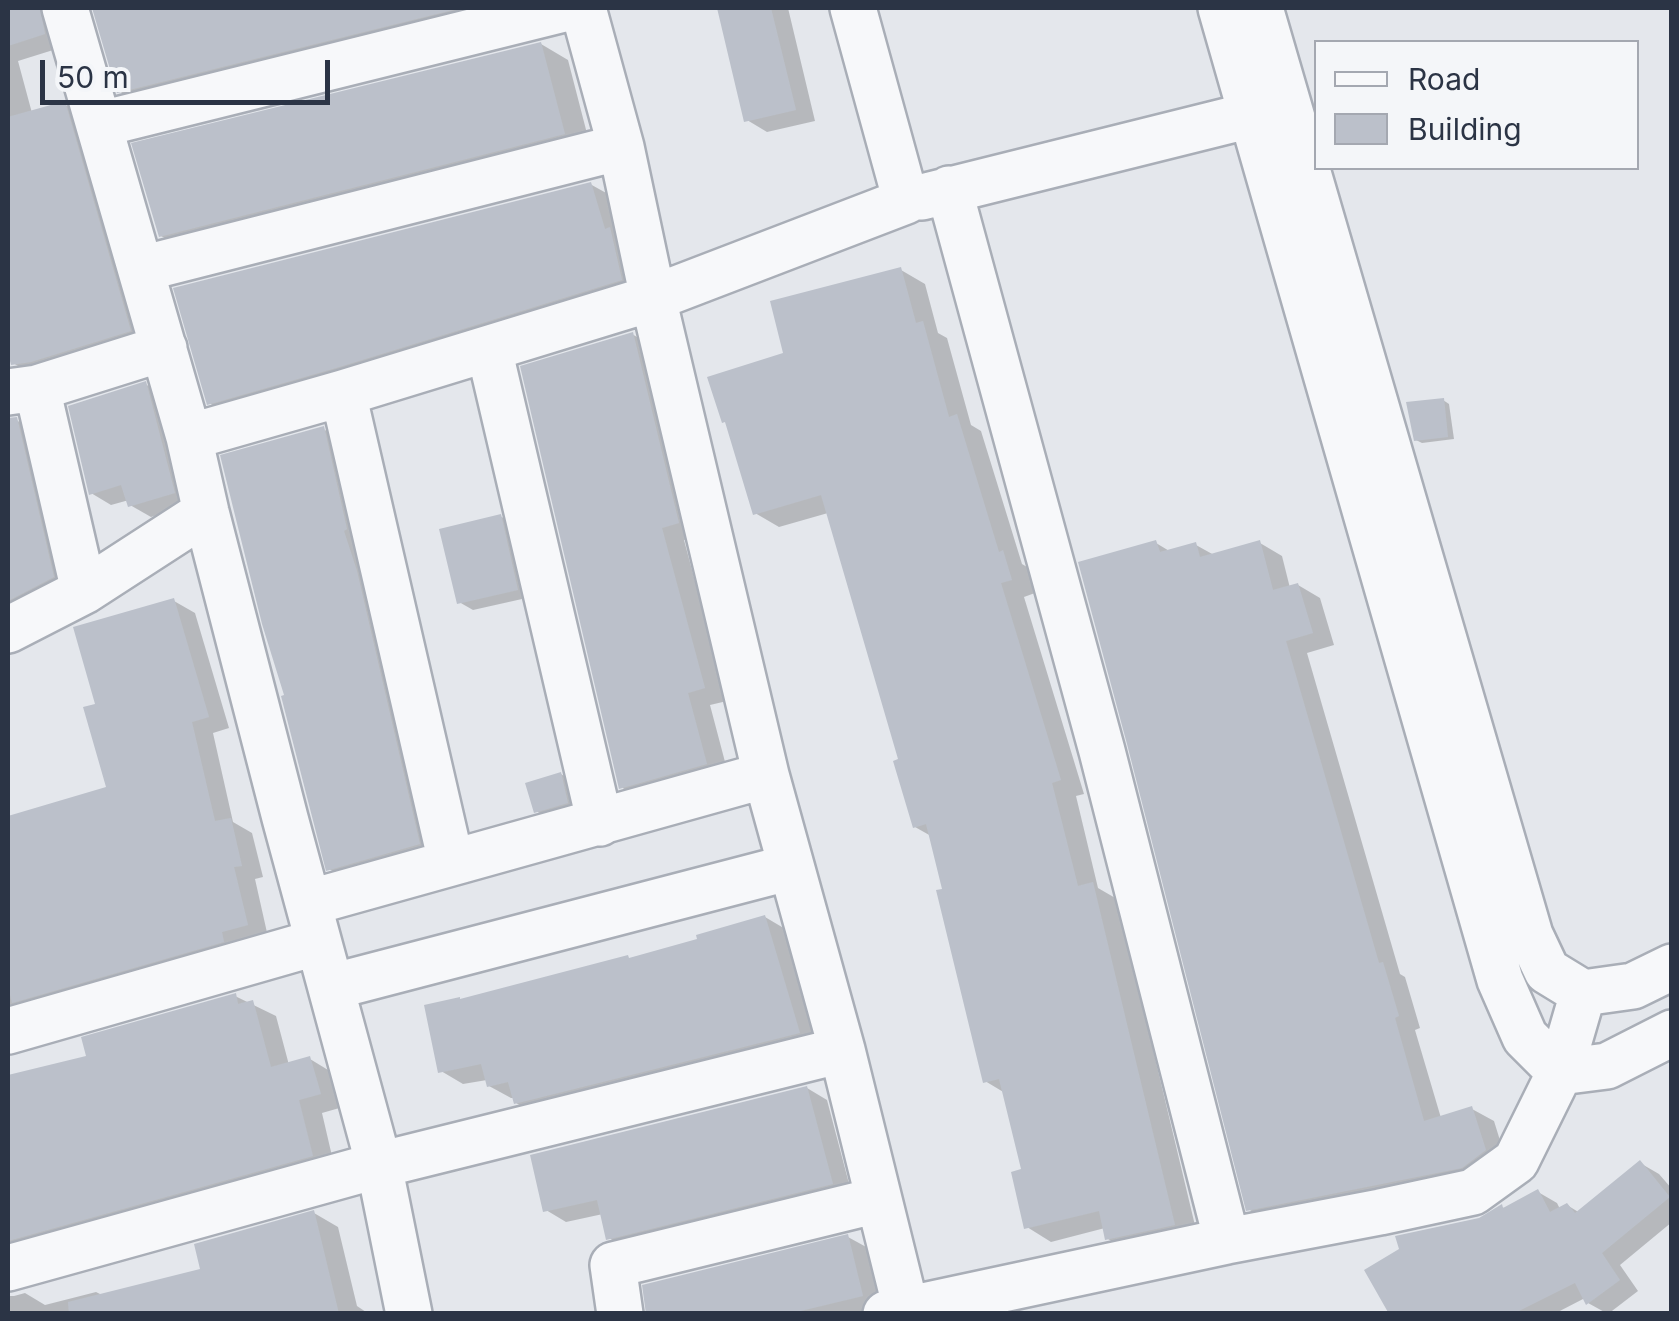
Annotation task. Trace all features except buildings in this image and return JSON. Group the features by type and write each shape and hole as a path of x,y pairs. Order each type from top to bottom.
{"street":[{"path":"66,8 189,436 379,1165 409,1314"},
{"path":"101,124 568,8"},
{"path":"583,8 621,147 766,776 842,1050 878,1200 896,1311 1037,1298 1141,1261 1473,1192 1516,1161 1560,1072 1583,993"},
{"path":"853,8 906,202"},
{"path":"1222,8 1500,980 1525,1038 1560,1072"},
{"path":"1260,8 1530,935 1547,970 1583,993 1634,986 1672,967"},
{"path":"189,436 654,298 906,202 1252,116"},
{"path":"141,269 621,147"},
{"path":"950,189 1102,751 1226,1241"},
{"path":"84,591 22,390 164,348"},
{"path":"489,349 600,823"},
{"path":"342,393 451,862"},
{"path":"8,630 84,591 206,512"},
{"path":"8,1031 313,923 451,862 766,776"},
{"path":"331,987 791,867"},
{"path":"1560,1072 1607,1066 1672,1033"},
{"path":"8,1268 379,1165 842,1050"},
{"path":"620,1314 613,1265 878,1200"}]}
